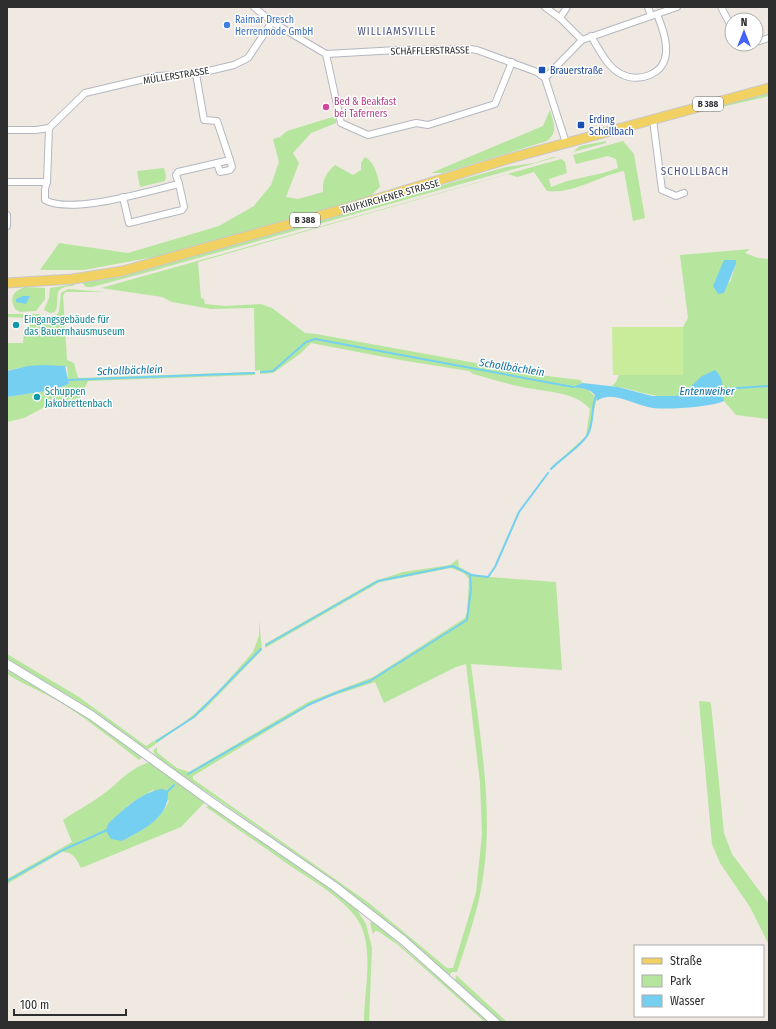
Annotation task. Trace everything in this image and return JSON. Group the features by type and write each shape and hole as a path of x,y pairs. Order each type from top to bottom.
{"main road":[{"name":"TAUFKIRCHENER STRASSE","path":"7,283 73,279 123,271 358,205 566,143 769,88"},
{"path":"7,664 91,715 203,796 334,886 403,940 495,1022"}],"street":[{"path":"254,7 272,22 326,54 341,123 368,135 416,123 428,125 495,104 512,62"},
{"path":"545,7 560,18 582,40"},
{"path":"560,18 566,7"},
{"path":"648,7 651,16"},
{"path":"566,143 545,78 582,40 677,7"},
{"path":"591,36 603,56 617,71 632,77 647,77 661,66 666,53 665,40 658,14"},
{"name":"MÜLLERSTRASSE","path":"49,128 85,93 157,76 196,74 234,64 248,58 272,22"},
{"name":"SCHÄFFLERSTRASSE","path":"326,54 398,50 470,49 512,62 537,72 545,78"},
{"path":"196,74 204,120 217,121 232,167 230,170 220,172 217,163"},
{"path":"653,120 662,190 676,196 684,193"},
{"path":"7,130 36,130 49,128 45,200 52,204 92,204 179,184"},
{"path":"123,197 129,223 182,210 184,207 176,175 178,172 230,160"},
{"path":"7,182 47,182"},
{"path":"7,215 7,226"}],"green space":[{"path":"769,93 769,96 722,107 718,106"},
{"path":"550,110 554,122 554,130 553,134 547,141 443,173 431,173 543,126"},
{"path":"336,116 336,123 311,133 293,153 299,163 286,197 298,199 323,192 325,177 335,165 353,175 361,170 361,163 365,157 374,166 380,187 369,197 165,255 84,270 40,270 59,243 128,253 219,226 254,206 271,185 279,162 273,139 280,137 287,131"},
{"path":"606,141 606,143 573,152 580,146"},
{"path":"623,141 634,154 645,218 633,221 624,171 614,173 567,190 557,191 547,191 534,172 517,177 508,174 198,262 201,298 204,299 205,304 225,306 261,304 272,308 305,333 547,376 580,380 583,383 573,387 587,389 597,398 588,436 552,469 551,468 586,436 590,409 575,398 507,383 473,374 469,371 400,360 311,343 300,354 273,373 260,374 260,370 255,371 254,308 211,309 172,302 162,297 101,288 561,159 565,162 567,173 549,179 551,187 567,181 603,173 618,168 616,159 608,156 576,164 573,155"},
{"path":"557,157 152,271 92,287 86,287 82,283 129,274 506,167 534,163"},
{"path":"164,168 166,176 165,181 140,187 137,171"},
{"path":"750,249 745,253 758,258 769,259 769,419 736,415 724,401 723,387 713,372 704,376 683,394 675,396 657,396 612,386 616,382 619,375 683,375 683,327 688,318 680,255","holes":["736,264 730,282 714,289"]},
{"path":"75,284 59,291 55,312 50,313 44,310 49,298 50,288"},
{"path":"25,287 45,288 45,299 36,311 20,312 15,309 13,305 13,295"},
{"path":"68,289 104,292 66,292 63,295 67,360 74,363 78,378 255,372 255,375 88,381 78,402 43,408 24,418 7,422 7,397 52,390 69,384 67,367 37,366 7,371 7,343 23,343 24,333 27,332 28,318 7,317 7,314 39,314 49,318 55,316 59,312 61,293"},
{"path":"612,327 683,327 683,375 613,375"},
{"path":"458,559 459,567 476,576 556,582 562,670 471,664 484,767 487,819 486,844 480,896 473,922 457,972 452,972 449,976 380,917 344,889 271,836 158,759 153,751 157,747 157,752 159,754 177,768 189,772 308,702 373,677 465,618 467,612 469,579 464,573 451,568 380,582 265,648 265,644 375,581 403,572 450,565","holes":["466,664 480,783 482,834 476,893 453,968 447,968 369,903 193,779 193,776 312,704 326,698 375,682 384,703 456,667"]},
{"path":"259,620 262,650 205,709 147,750 79,702 7,659 7,654 79,697 146,746 180,725 214,696 253,652 259,636"},
{"path":"10,670 91,719 142,757 139,760 99,729 52,697 7,674"},
{"path":"699,701 710,702 711,704 724,833 732,854 769,904 769,945 750,907 720,863 712,844"},
{"path":"150,762 206,801 181,827 81,868 72,855 62,852 7,884 7,879 72,842 63,820 97,798 130,772","holes":["153,790 169,801 161,814 155,820 122,841 127,806"]},
{"path":"211,805 319,879 357,910 366,924 372,948 369,1022 364,1022 367,951 362,928 357,918 328,891 206,807"},
{"path":"372,922 489,1022 485,1022 398,945 378,931 375,931 373,934 370,923"},
{"path":"456,975 507,1022 501,1022 455,982"}],"water":[{"path":"724,260 736,260 736,264 724,293 718,294 713,286"},
{"path":"23,296 30,296 26,304 16,302 16,299"},
{"path":"28,366 65,366 69,384 52,390 7,397 7,371"},
{"name":"Entenweiher","path":"715,370 722,380 724,401 700,406 660,409 646,407 617,397 603,398 597,401 594,394 588,390 572,387 583,383 618,387 652,396 676,396 684,393 702,376"},
{"path":"162,789 168,791 167,800 165,808 154,822 122,841 111,839 106,831 108,824 140,798"}],"waterway":[{"name":"Schollbächlein","path":"261,372 273,371 306,342 315,339 573,387"},
{"name":"Schollbächlein","path":"67,380 254,373"},
{"name":"Schollbächlein","path":"722,389 769,386"},
{"path":"551,469 581,443 588,434 597,394"},
{"path":"266,645 378,581 453,566 471,575 488,577 495,567 519,512 548,473"},
{"path":"188,774 308,705 338,692 370,681 467,620 471,589 470,575"},
{"path":"157,741 194,717 261,649"},
{"path":"168,791 174,785"},
{"path":"7,881 63,850 107,830"}],"place":[{"name":"Raimar Dresch Herrenmode GmbH","path":"227,25"},
{"name":"Brauerstraße","path":"542,70"},
{"name":"Bed & Beakfast bei Taferners","path":"326,107"},
{"name":"Erding Schollbach","path":"581,125"},
{"name":"Eingangsgebäude für das Bauernhausmuseum","path":"16,325"},
{"name":"Schuppen Jakobrettenbach","path":"37,397"}],"district":[{"name":"WILLIAMSVILLE","path":"397,31"},
{"name":"SCHOLLBACH","path":"695,171"}]}
